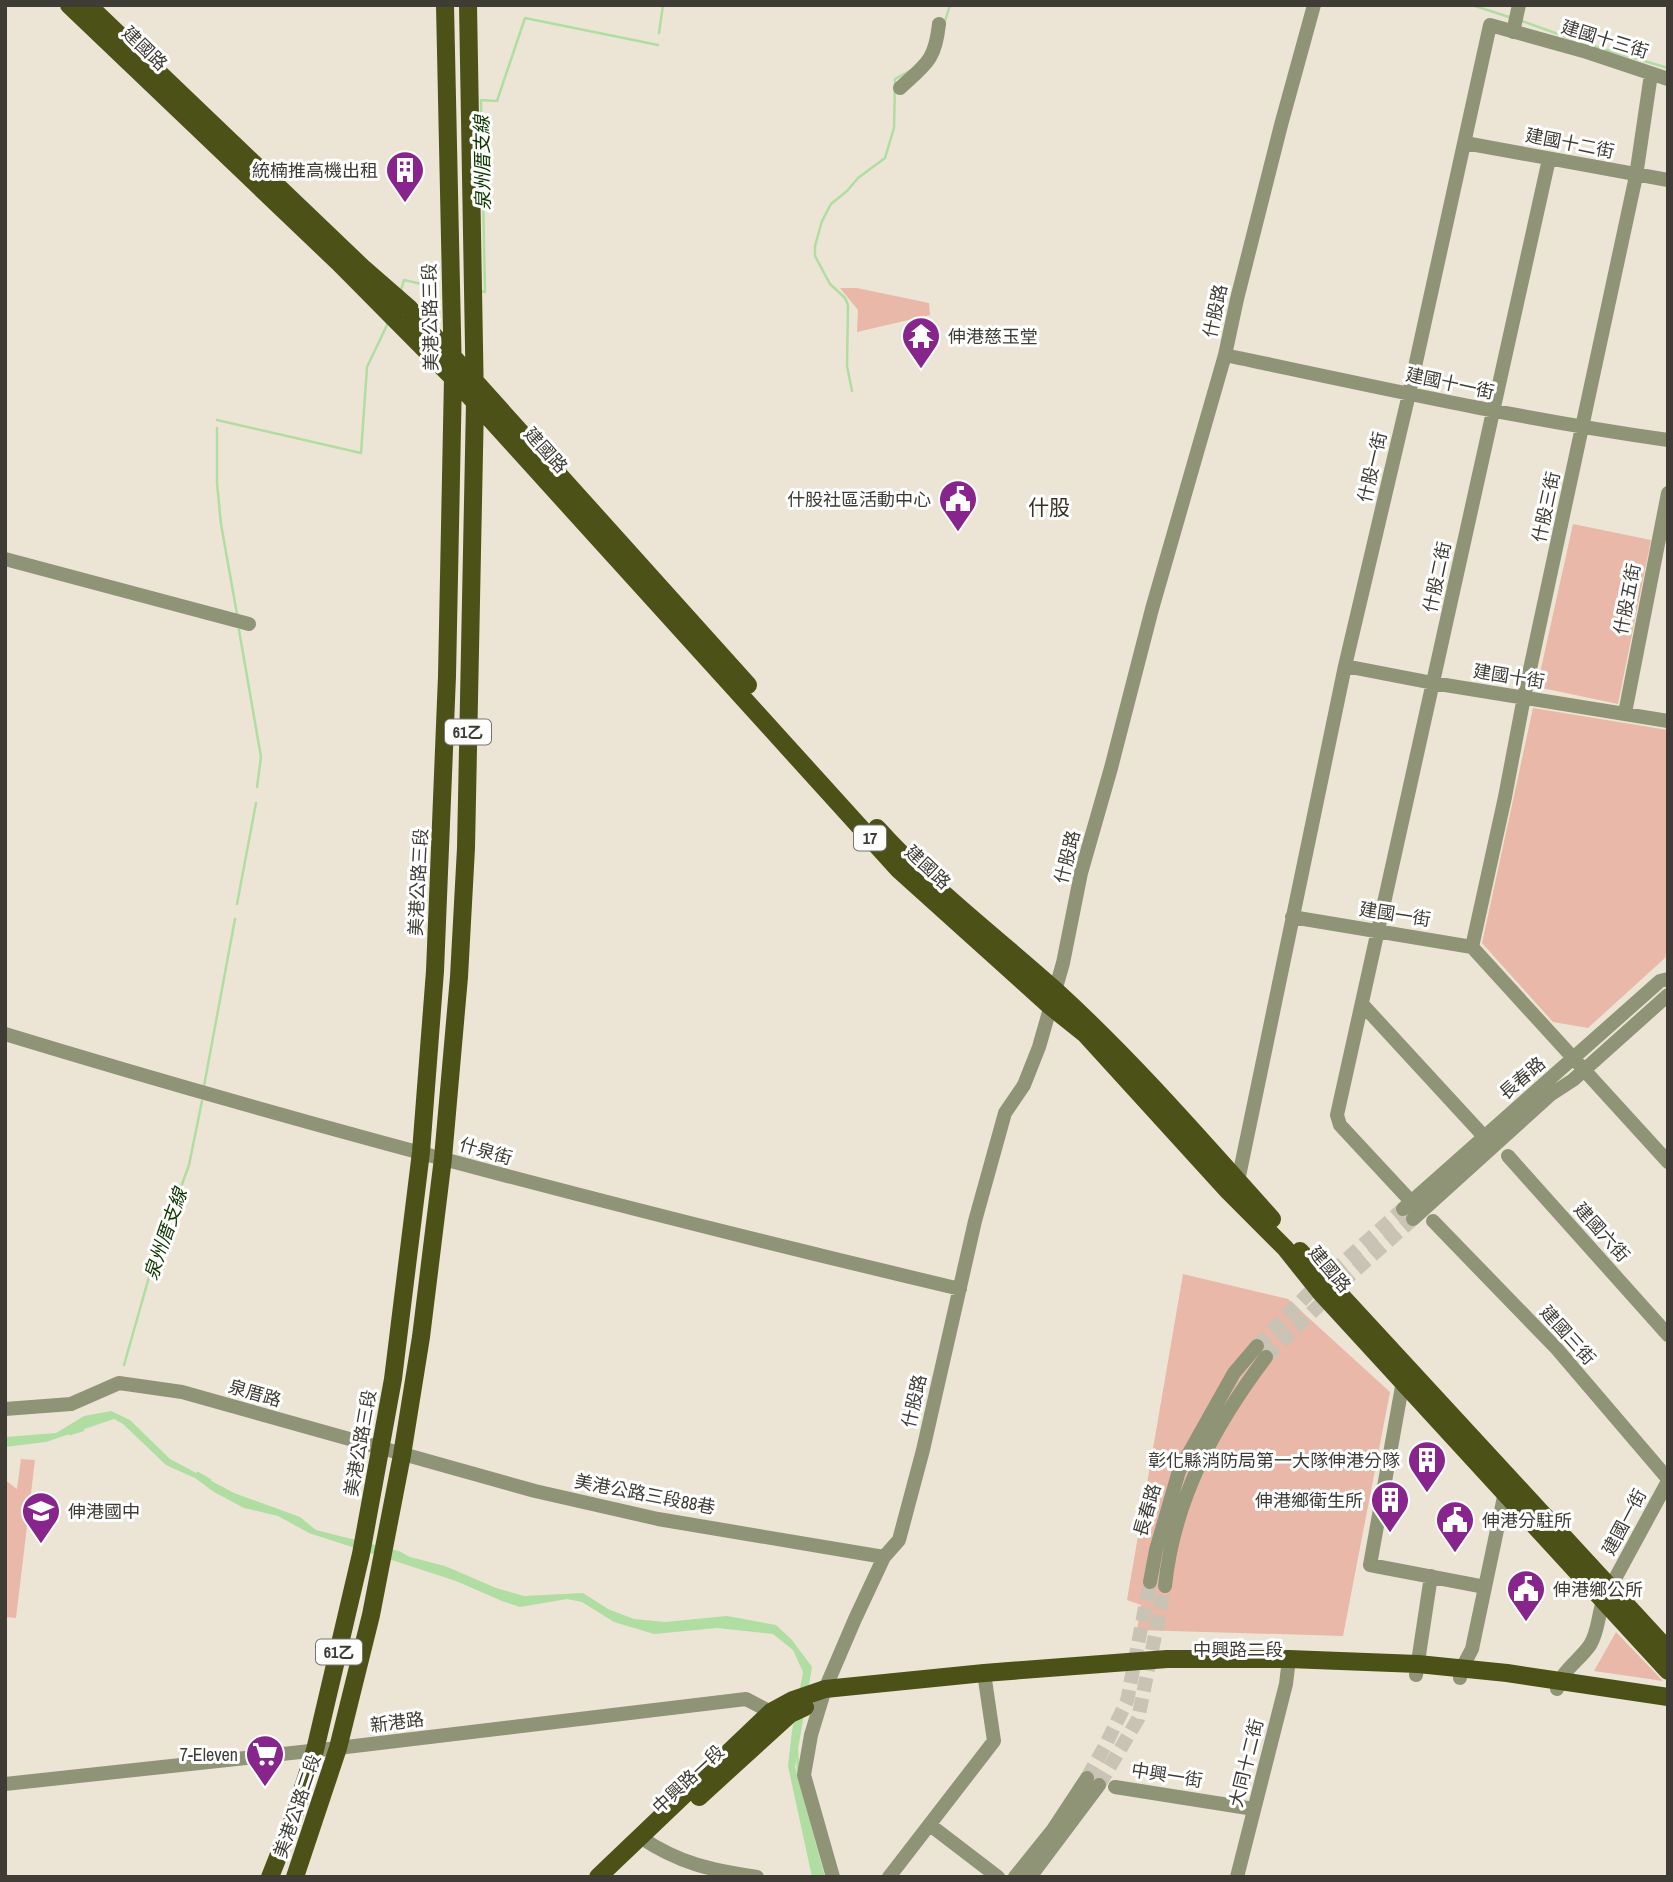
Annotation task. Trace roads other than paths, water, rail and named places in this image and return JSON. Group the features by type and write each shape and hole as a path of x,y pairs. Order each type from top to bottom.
{"main road":[{"name":"建國路","path":"69,5 338,262 453,378 719,662"},
{"name":"建國路","path":"88,5 362,267 409,308 898,869 1123,1056 1606,1594 1668,1671"},
{"name":"美港公路三段","path":"315,1750 363,1548 380,1449 400,1326 429,1060 442,842 453,378 446,5"},
{"name":"61乙","path":"338,1748 356,1681 383,1555 421,1337 443,1158 459,977 466,848 475,403 468,5"},
{"name":"建國路","path":"1052,998 1228,1191 1285,1248 1321,1293 1505,1492 1606,1594 1668,1650"},
{"name":"中興路二段","path":"771,1712 806,1702 984,1678 1288,1664 1341,1670 1461,1673 1668,1697"},
{"name":"中興路二段","path":"1558,1685 1668,1709"},
{"name":"中興路一段","path":"598,1877 806,1702"},
{"name":"中興路一段","path":"616,1877 645,1840 771,1712"},
{"name":"美港公路二段","path":"295,1877 338,1748"},
{"name":"美港公路二段","path":"270,1877 293,1819 315,1750"}],"street":[{"name":"什股路","path":"833,1877 804,1774 806,1702 884,1557 899,1540 1005,1112 1024,1085 1039,1047 1069,935 1081,873 1152,609 1225,355 1260,206 1314,5"},
{"path":"1513,32 1518,5"},
{"path":"900,88 931,59 939,24"},
{"name":"建國十三街","path":"1490,25 1587,52 1668,79"},
{"name":"什股一街","path":"1292,917 1345,666 1409,394 1490,25"},
{"name":"什股三街","path":"1472,947 1636,176 1651,74"},
{"name":"建國十二街","path":"1465,143 1668,180"},
{"name":"什股二街","path":"1362,1004 1549,159"},
{"name":"建國十一街","path":"1225,355 1493,412 1668,440"},
{"name":"什股五街","path":"1625,713 1668,494"},
{"path":"5,559 248,624"},
{"name":"建國十街","path":"1345,666 1433,683 1668,720"},
{"path":"1238,1181 1292,917"},
{"name":"建國一街","path":"1292,917 1472,947"},
{"path":"1472,947 1668,1162"},
{"name":"長春路","path":"1407,1208 1660,981 1668,979"},
{"name":"長春路","path":"1407,1208 1550,1095 1573,1080 1668,995"},
{"path":"1362,1004 1479,1131"},
{"path":"1362,1004 1337,1115 1340,1125 1407,1208"},
{"name":"什泉街","path":"5,1034 207,1095 534,1185 960,1289"},
{"name":"建國六街","path":"1508,1156 1668,1335"},
{"name":"建國三街","path":"1433,1221 1557,1349 1668,1480"},
{"name":"長春路","path":"1150,1582 1156,1550 1179,1471 1234,1373 1257,1346"},
{"name":"長春路","path":"1165,1586 1167,1566 1185,1495 1216,1430 1235,1398 1266,1357"},
{"path":"1403,1381 1370,1565 1485,1587"},
{"name":"泉厝路","path":"5,1409 71,1404 118,1383 182,1392 402,1455"},
{"name":"美港公路三段88巷","path":"402,1455 535,1491 658,1519 884,1557"},
{"name":"建國一街","path":"1558,1685 1589,1646 1606,1594 1668,1480"},
{"path":"1461,1673 1472,1648 1505,1492"},
{"path":"1417,1670 1431,1576"},
{"name":"大同十二街","path":"1237,1877 1286,1684 1288,1664"},
{"path":"888,1877 994,1741 984,1678"},
{"name":"新港路","path":"5,1784 338,1748 746,1699 771,1712"},
{"path":"1015,1877 1093,1782 1030,1877"},
{"name":"中興一街","path":"1115,1787 1254,1809"},
{"path":"930,1825 998,1877"},
{"path":"645,1840 709,1870 757,1877"}],"waterway":[{"name":"泉州厝支線","path":"659,33 663,5"},
{"path":"945,21 950,5"},
{"path":"1472,5 1512,18"},
{"name":"泉州厝支線","path":"480,291 485,292 481,100 497,101 525,18 658,45"},
{"path":"1522,21 1580,42 1668,68"},
{"path":"852,391 847,366 848,305 845,298 830,284 815,256 815,246 822,221 831,204 858,178 885,158 894,128 895,79 913,69"},
{"name":"泉州厝支線","path":"401,290 404,280 435,287"},
{"name":"泉州厝支線","path":"217,420 361,453 367,367 388,323"},
{"name":"泉州厝支線","path":"217,428 217,483 221,524 237,614"},
{"name":"泉州厝支線","path":"239,630 261,757 257,787"},
{"name":"泉州厝支線","path":"237,904 256,803"},
{"name":"泉州厝支線","path":"204,1086 235,919"},
{"name":"泉州厝支線","path":"124,1365 153,1263 189,1165 202,1101"},
{"path":"70,1434 83,1430"},
{"path":"198,1473 210,1480"},
{"path":"797,1750 798,1771"}],"tunnel":[{"path":"1257,1346 1309,1293 1403,1209"},
{"path":"1266,1357 1349,1276 1413,1219"},
{"path":"1087,1778 1127,1701 1150,1582"},
{"path":"1099,1785 1138,1719 1165,1586"}],"place":[{"name":"統楠推高機出租","path":"405,204"},
{"name":"伸港慈玉堂","path":"921,370"},
{"name":"什股社區活動中心","path":"958,533"},
{"name":"彰化縣消防局第一大隊伸港分隊","path":"1427,1494"},
{"name":"伸港鄉衛生所","path":"1390,1534"},
{"name":"伸港國中","path":"41,1545"},
{"name":"伸港分駐所","path":"1455,1554"},
{"name":"伸港鄉公所","path":"1526,1623"},
{"name":"7-Eleven","path":"265,1788"}],"district":[{"name":"什股","path":"1049,507"}]}
